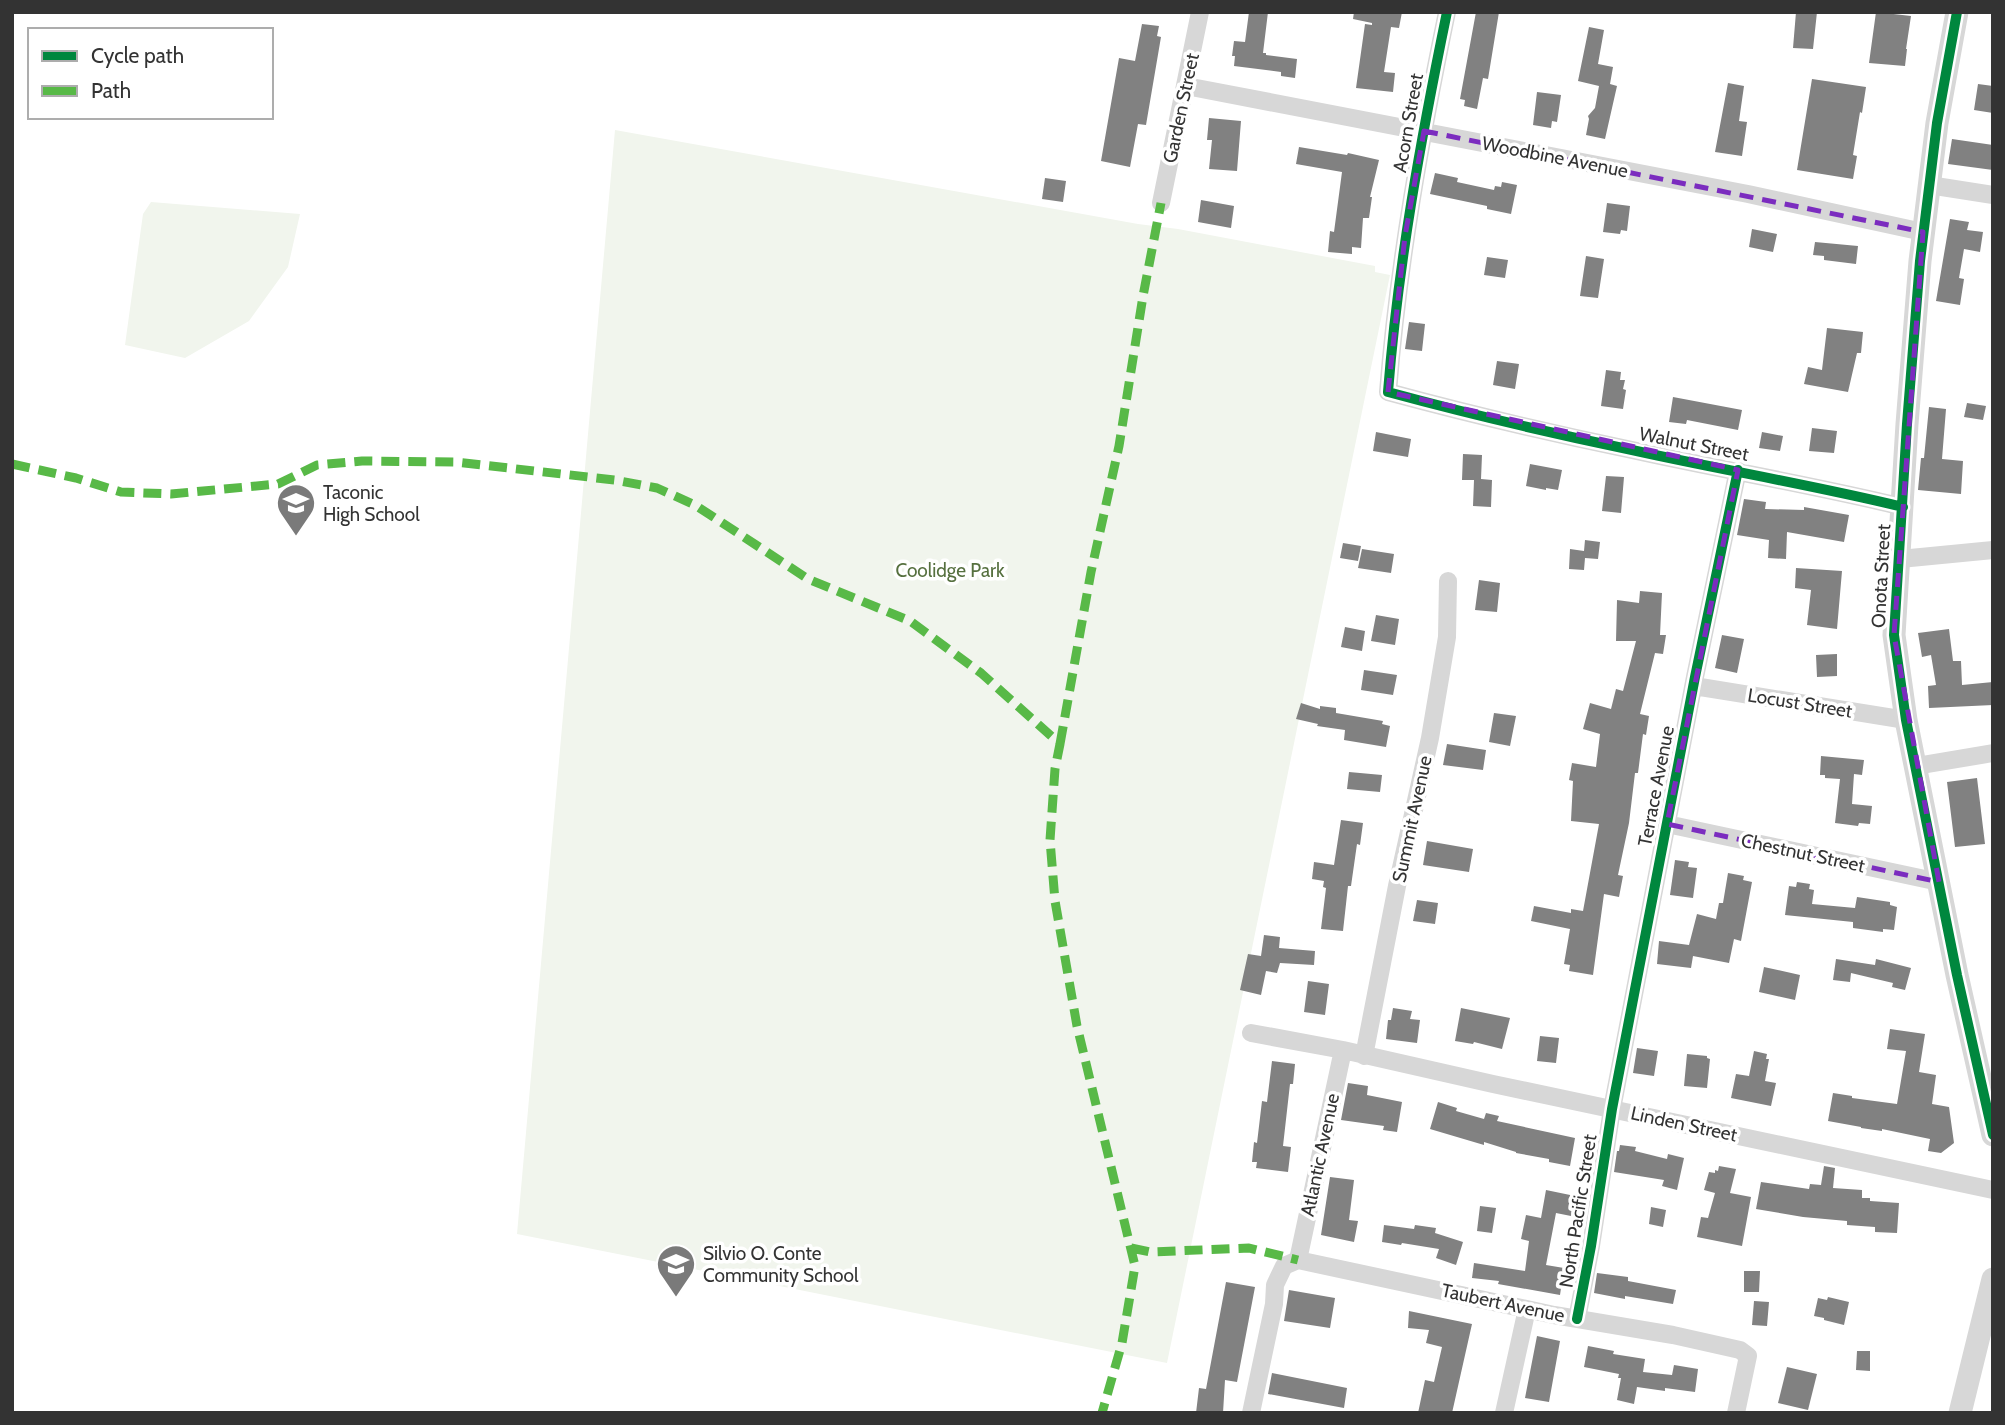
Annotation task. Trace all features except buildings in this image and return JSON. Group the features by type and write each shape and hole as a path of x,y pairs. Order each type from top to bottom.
{"street":[{"name":"Garden Street","path":"1161,203 1200,12"},
{"name":"Acorn Street","path":"1447,12 1405,240 1394,317 1388,393 1479,416"},
{"name":"Onota Street","path":"1957,12 1937,123 1923,232 1907,424 1894,635 1906,720 1960,988 1993,1135"},
{"name":"Woodbine Avenue","path":"1186,86 1748,194 1923,232"},
{"path":"1929,185 1993,195"},
{"name":"Walnut Street","path":"1479,416 1903,507"},
{"name":"Terrace Avenue","path":"1612,1109 1738,471"},
{"path":"1899,559 1993,550"},
{"name":"Summit Avenue","path":"1364,1056 1397,886 1430,737 1447,638 1448,581"},
{"name":"Locust Street","path":"1694,686 1906,720"},
{"path":"1916,766 1993,753"},
{"name":"Chestnut Street","path":"1667,824 1939,882"},
{"name":"Linden Street","path":"1251,1033 1343,1050 1993,1190"},
{"name":"Atlantic Avenue","path":"1298,1260 1343,1050"},
{"name":"North Pacific Street","path":"1577,1319 1612,1109"},
{"path":"1251,1413 1274,1304 1275,1285 1284,1266 1298,1260"},
{"name":"Taubert Avenue","path":"1298,1260 1527,1309 1740,1350 1748,1356 1736,1413"},
{"path":"1960,1413 1993,1279"},
{"path":"1504,1413 1527,1309"}],"highlighted area":[{"path":"1424,131 1923,232 1894,635 1939,882 1667,824 1738,470 1388,392 1405,236"}],"green space":[{"name":"Coolidge Park","path":"615,130 1178,229 1375,266 1375,272 1390,275 1167,1363 517,1234"},
{"path":"151,202 300,214 288,267 249,321 185,358 125,345 143,214"}],"marked path":[{"path":"1060,744 1091,572 1119,446 1161,203"},
{"path":"12,464 76,478 121,492 171,494 278,484 317,465 362,461 455,462 615,480 657,488 695,505 808,579 910,621 981,673 1060,744 1055,769 1050,840 1055,901 1077,1026 1135,1266 1122,1343 1102,1413"},
{"path":"1131,1248 1150,1252 1249,1248 1298,1260"}],"cycle path":[{"path":"1447,12 1412,201 1388,392 1571,437 1903,507"},
{"path":"1957,12 1937,123 1920,261 1894,635 1906,720 1957,975 1993,1135"},
{"path":"1577,1319 1612,1109 1695,677 1738,470"}],"place":[{"name":"Taconic High School","path":"296,537"},
{"name":"Silvio O. Conte Community School","path":"676,1298"}]}
